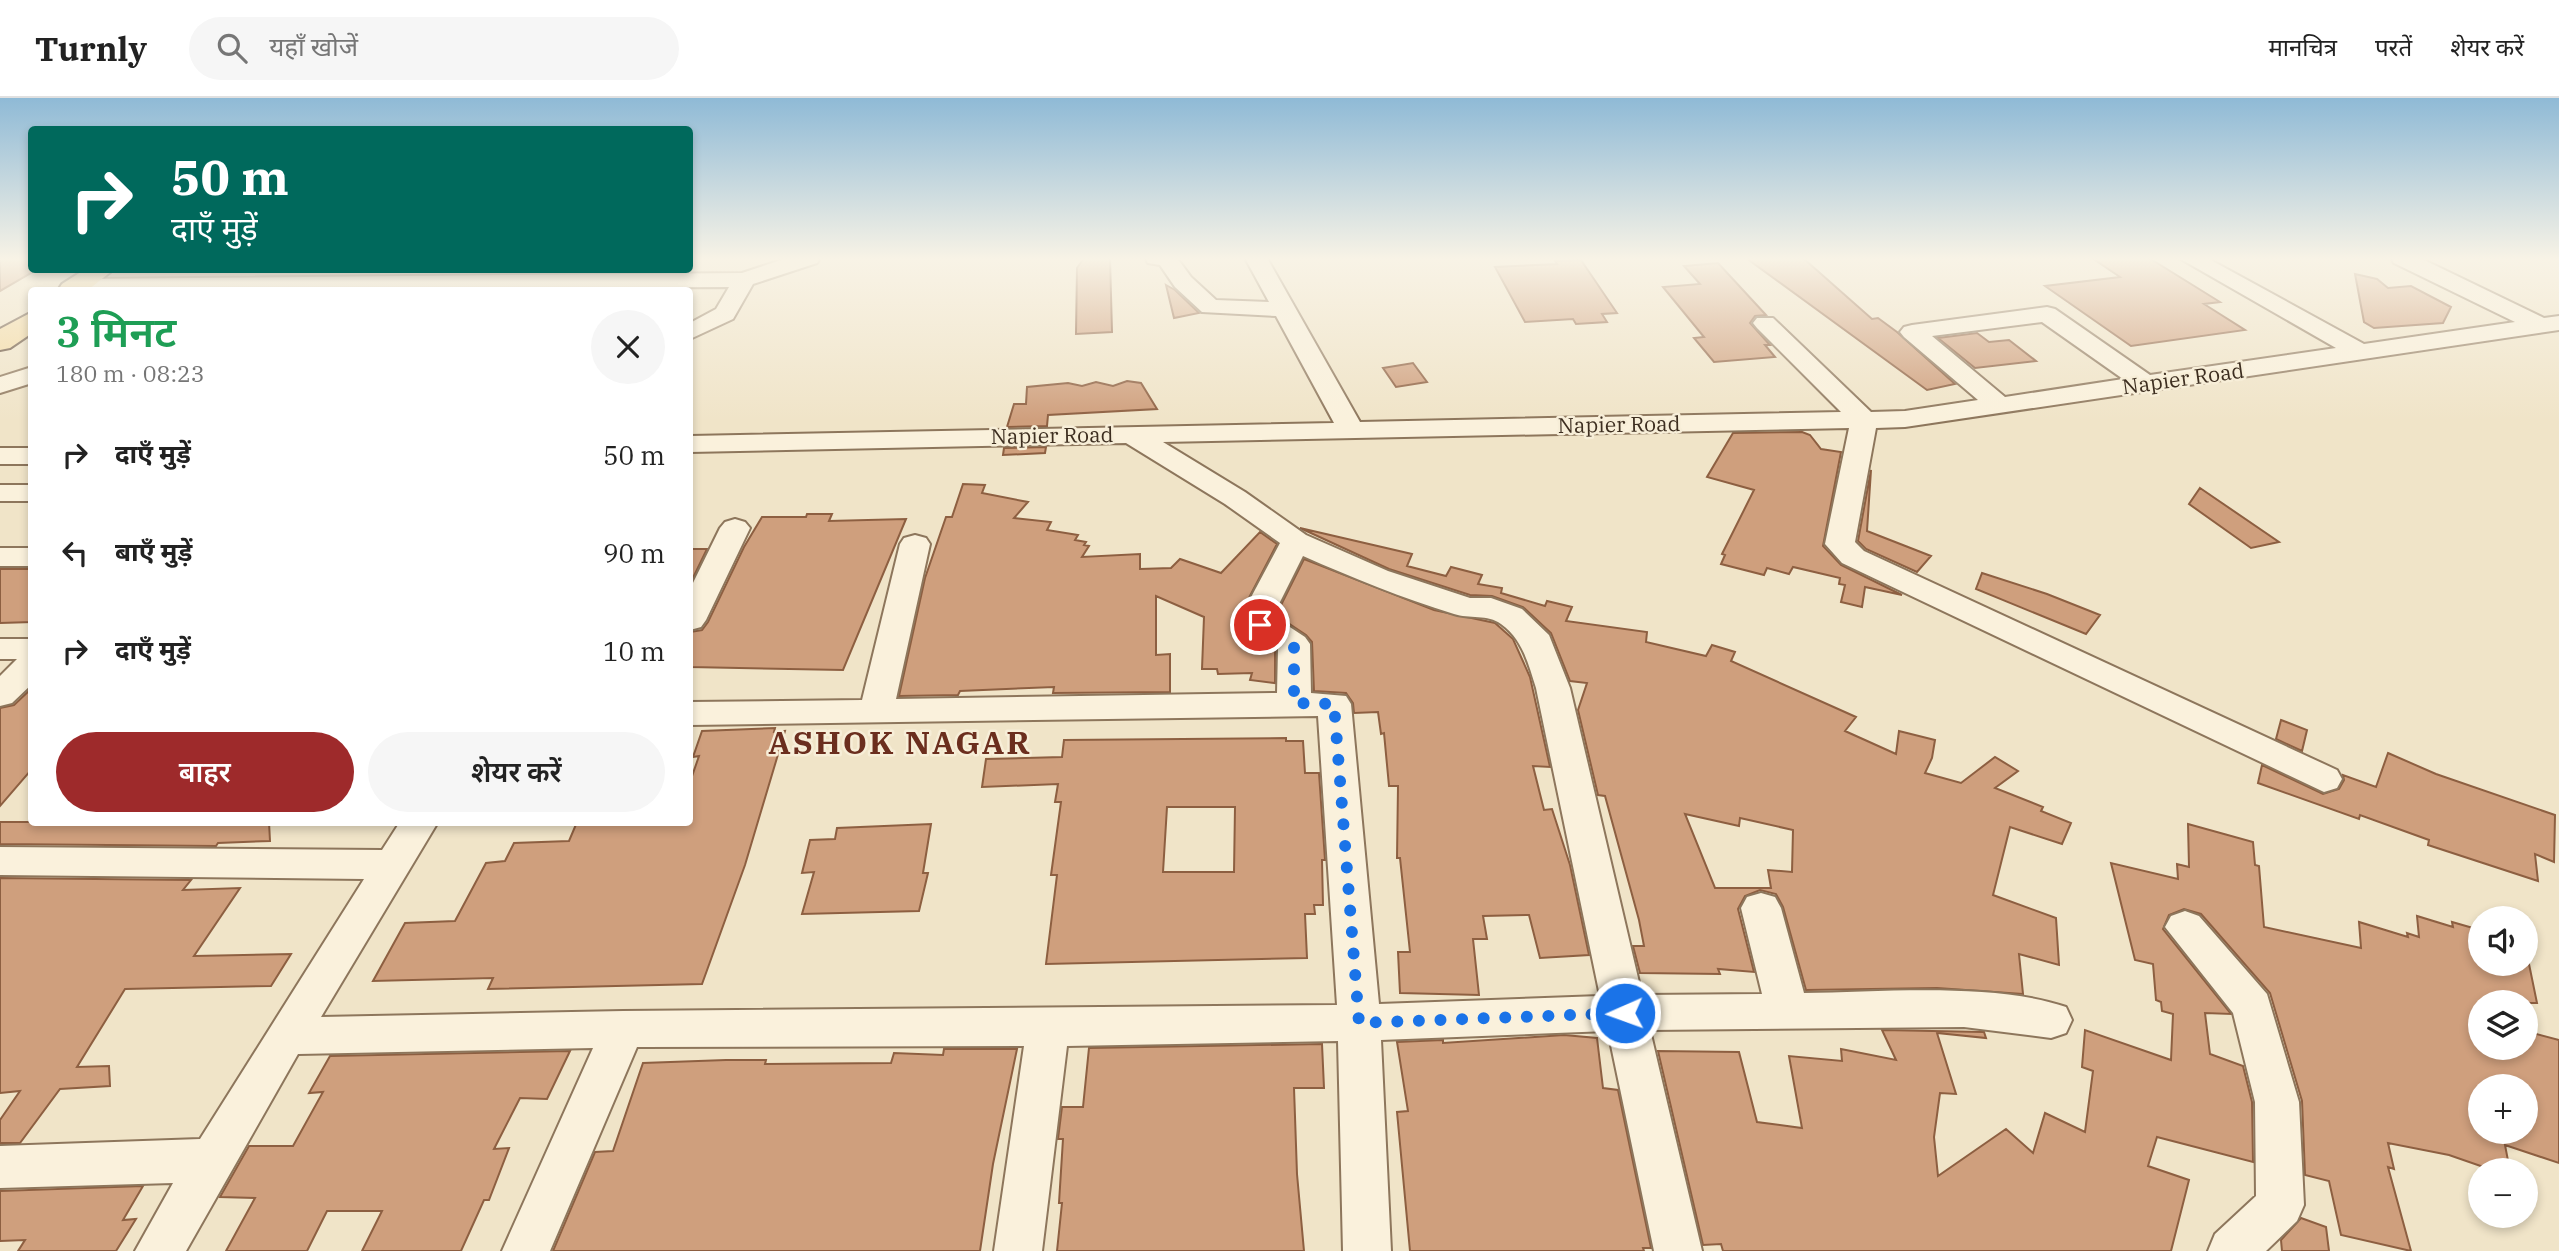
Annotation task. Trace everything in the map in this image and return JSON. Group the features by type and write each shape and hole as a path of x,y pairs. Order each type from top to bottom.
{"main road":[{"path":"0,342 28,323"}],"street":[{"path":"693,330 725,312"},
{"path":"1287,312 1350,428"},
{"path":"2287,312 2360,352"},
{"path":"2523,312 2550,324"},
{"path":"1999,405 1912,332 2047,314 2146,384"},
{"path":"1765,323 1864,420 1840,544 1853,557 2324,779"},
{"name":"Napier Road","path":"693,443 1905,419 2550,324"},
{"path":"0,385 28,375"},
{"path":"1130,433 1236,498 1296,541 1377,578 1468,608 1491,608 1511,617 1538,642 1553,688 1678,1251"},
{"path":"0,456 28,456"},
{"path":"0,493 28,493"},
{"path":"693,614 734,528"},
{"path":"1294,703 1294,643 1260,625 1257,617 1296,541"},
{"path":"877,709 915,544"},
{"path":"0,557 28,557"},
{"path":"0,649 28,649"},
{"path":"0,695 28,668"},
{"path":"693,713 1334,704 1359,1023 1367,1251"},
{"path":"159,1251 286,1036 418,826"},
{"path":"0,861 395,865"},
{"path":"1761,908 1788,1011"},
{"path":"2185,927 2252,1006 2277,1102 2280,1205 2232,1251"},
{"path":"286,1036 623,1029 1048,1028 1359,1023 1625,1013 1964,1009 2051,1020"},
{"path":"1018,1251 1048,1028"},
{"path":"526,1251 623,1029"},
{"path":"0,1167 215,1160"}],"building":[{"path":"1076,312 1111,312 1112,332 1076,334"},
{"path":"1172,312 1199,313 1174,318"},
{"path":"1519,312 1617,313 1602,314 1607,322 1576,324 1573,319 1525,322"},
{"path":"1683,312 1763,312 1766,315 1755,316 1750,323 1770,345 1765,345 1775,357 1714,362 1694,338 1704,337"},
{"path":"1820,312 1864,312 1872,319 1878,318 1955,384 1927,390"},
{"path":"2082,312 2216,312 2245,330 2131,346"},
{"path":"2362,312 2449,312 2443,323 2374,328 2364,322"},
{"path":"1977,333 1989,342 2009,340 2036,361 1975,368 1938,338"},
{"path":"1413,363 1427,382 1396,387 1383,368"},
{"path":"1127,381 1141,383 1157,409 1048,415 1047,426 1007,427 1014,404 1026,404 1027,387 1068,383 1082,386 1096,382 1113,386"},
{"path":"1802,432 1810,435 1821,449 1841,452 1823,546 1841,565 1902,595 1865,587 1862,607 1841,602 1845,585 1839,584 1840,578 1793,567 1789,574 1767,568 1764,575 1721,564 1725,555 1722,554 1754,490 1707,477 1733,433"},
{"path":"1046,447 1045,453 1003,455 1004,448"},
{"path":"1871,470 1867,531 1931,556 1917,572 1866,549 1858,541"},
{"path":"963,484 985,485 982,493 1028,502 1014,518 1051,522 1047,530 1078,535 1075,540 1086,542 1084,545 1089,546 1082,557 1140,554 1140,569 1171,568 1180,559 1221,573 1260,532 1277,544 1239,617 1248,634 1275,650 1275,683 1250,680 1252,673 1218,674 1217,669 1202,669 1204,617 1156,596 1156,655 1170,654 1170,692 1053,693 1054,687 960,691 958,695 899,696 925,578 946,517 952,517"},
{"path":"2200,488 2279,542 2251,548 2189,504"},
{"path":"807,514 832,514 829,521 906,519 843,670 693,667 693,632 702,630 708,622 744,547 762,517 806,517"},
{"path":"1300,528 1412,554 1407,566 1446,576 1451,567 1482,575 1478,584 1502,588 1501,593 1545,606 1547,601 1572,607 1566,621 1647,632 1646,642 1706,656 1712,645 1735,652 1731,661 1856,717 1845,731 1896,754 1899,731 1935,740 1932,758 1925,773 1961,783 1995,757 2018,771 1995,788 2043,807 2041,811 2071,823 2062,844 2010,827 1993,895 2056,918 2059,965 2019,954 2023,994 1937,988 1806,990 1783,907 1776,894 1760,890 1745,896 1738,909 1754,972 1718,969 1720,974 1640,973 1633,946 1644,946 1639,920 1605,796 1598,795 1578,710 1587,683 1570,681 1551,633 1523,607 1492,596 1470,595 1389,569","holes":["1685,814 1739,826 1740,818 1793,830 1792,872 1768,870 1771,888 1715,888"]},
{"path":"693,549 707,549 693,578"},
{"path":"1304,559 1434,610 1495,623 1513,639 1530,677 1550,767 1533,766 1544,810 1552,809 1570,865 1589,955 1540,958 1529,915 1483,916 1487,939 1473,939 1479,995 1400,993 1398,952 1410,952 1400,858 1397,858 1398,786 1389,786 1384,733 1381,734 1378,712 1354,713 1353,703 1346,693 1314,691 1312,642 1276,615"},
{"path":"0,569 28,569 28,622 0,623"},
{"path":"1982,573 2100,615 2086,634 1976,589"},
{"path":"28,692 28,774 0,806 0,708 14,705"},
{"path":"2281,720 2307,730 2302,751 2276,739"},
{"path":"775,728 774,732 785,731 745,865 702,984 488,989 493,978 373,981 405,923 455,921 486,863 505,861 514,843 569,841 575,826 693,826 693,773 699,756 693,757 702,731"},
{"path":"1286,738 1286,741 1303,741 1305,773 1319,773 1325,860 1322,860 1323,905 1314,905 1315,914 1305,914 1307,958 1046,964 1057,875 1051,875 1061,802 1055,802 1058,784 982,787 986,759 1062,757 1064,740","holes":["1167,807 1235,807 1234,872 1163,872"]},
{"path":"2388,753 2436,774 2555,815 2554,862 2535,854 2538,881 2428,845 2429,840 2360,815 2359,819 2258,783 2262,765 2323,794 2339,789 2344,780 2343,775 2376,787"},
{"path":"0,822 28,822 28,826 269,826 270,841 218,843 216,846 0,844"},
{"path":"931,824 923,873 928,873 919,911 802,914 814,872 802,873 810,840 835,839 837,828"},
{"path":"2188,824 2253,842 2255,865 2259,866 2264,927 2361,948 2359,922 2408,937 2407,933 2419,937 2417,916 2453,927 2452,922 2468,927 2468,976 2531,976 2534,990 2468,990 2468,1060 2538,1060 2538,1034 2559,1040 2559,1163 2505,1145 2508,1158 2468,1158 2468,1162 2449,1155 2388,1143 2394,1169 2388,1167 2411,1251 2341,1235 2329,1181 2305,1175 2302,1101 2270,993 2201,914 2184,909 2169,915 2163,929 2231,1014 2205,1013 2210,1054 2243,1066 2252,1102 2253,1162 2157,1137 2148,1166 2189,1180 2171,1251 1723,1251 1721,1244 1703,1245 1658,1051 1739,1052 1757,1122 1802,1128 1789,1056 1842,1061 1841,1049 1896,1060 1882,1030 1984,1032 1986,1038 1937,1033 1956,1094 1940,1093 1934,1137 1938,1176 2006,1129 2033,1153 2045,1113 2085,1132 2093,1071 2082,1067 2085,1030 2171,1060 2173,1014 2162,1011 2161,1002 2156,1000 2153,964 2135,960 2111,863 2178,879 2177,864 2189,867"},
{"path":"0,878 191,880 183,890 240,888 194,956 291,954 271,986 125,989 77,1067 109,1066 110,1086 60,1089 20,1143 0,1143 0,1120 20,1091 0,1093"},
{"path":"1564,1035 1597,1038 1603,1088 1618,1090 1651,1248 1643,1248 1644,1251 1410,1251 1397,1112 1408,1111 1397,1042 1443,1040 1443,1043"},
{"path":"1322,1044 1324,1088 1294,1088 1297,1174 1304,1251 1057,1251 1062,1203 1059,1203 1063,1139 1058,1139 1062,1107 1083,1107 1089,1048"},
{"path":"944,1049 1017,1049 993,1164 980,1251 553,1251 595,1152 613,1151 643,1063 766,1060 765,1064 891,1063 894,1053 943,1055"},
{"path":"570,1051 547,1099 520,1098 494,1149 509,1148 489,1200 484,1200 461,1251 362,1251 382,1211 327,1211 307,1251 226,1251 255,1198 220,1197 249,1146 293,1146 323,1092 309,1093 330,1056"},
{"path":"143,1186 123,1220 136,1219 116,1251 18,1251 25,1240 0,1241 0,1191"},
{"path":"2301,1218 2326,1227 2329,1251 2282,1251 2281,1240"}],"district":[{"name":"ASHOK NAGAR","path":"900,742"}],"route":[{"path":"1260,625 1273,629 1294,643 1294,703 1334,704 1359,1023 1625,1013"}]}
